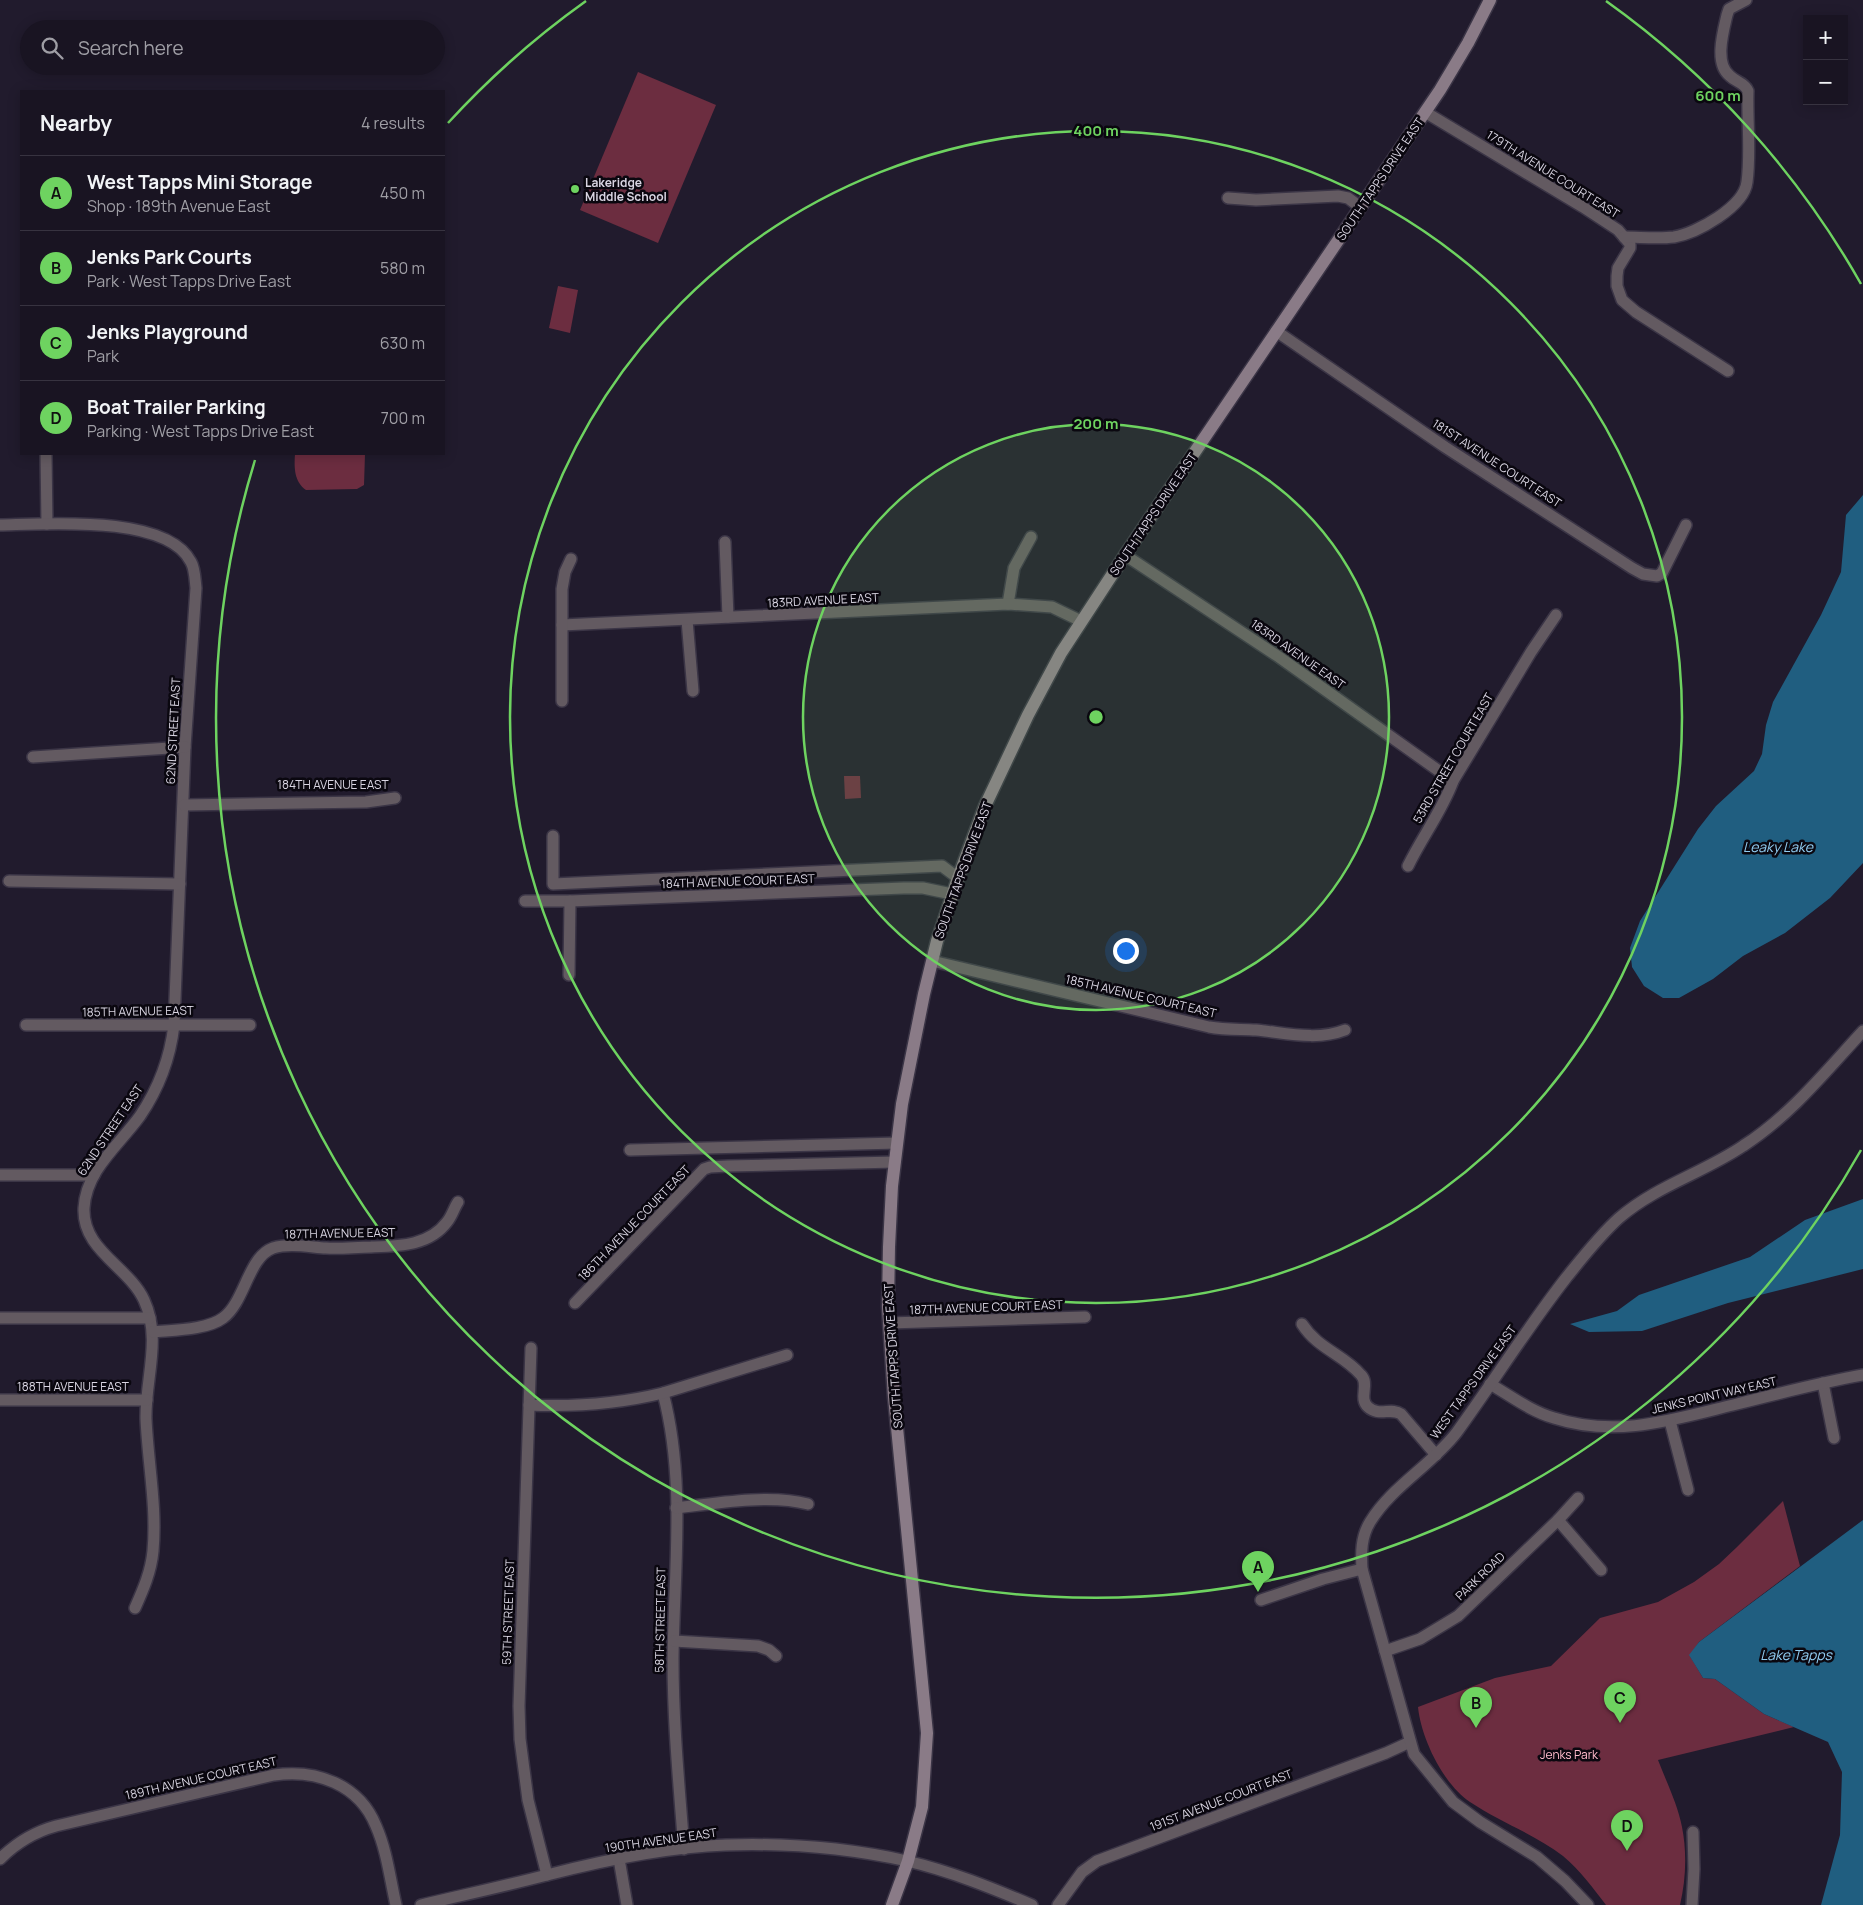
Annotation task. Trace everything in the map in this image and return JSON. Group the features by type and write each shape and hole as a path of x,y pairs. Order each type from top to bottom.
{"street":[{"name":"SOUTH TAPPS DRIVE EAST","path":"892,1905 908,1862 922,1807 927,1732 894,1397 889,1323 889,1247 896,1143 912,1047 932,960 952,894 985,806 1014,742 1057,661 1081,621 1455,67 1490,0"},
{"path":"1624,237 1660,238 1686,234 1698,229 1730,208 1744,192 1747,183 1750,151 1748,91 1745,85 1726,73 1722,65 1722,49 1729,9 1746,0"},
{"name":"179TH AVENUE COURT EAST","path":"1425,112 1583,207 1624,237 1630,244 1630,248 1618,268 1618,286 1622,300 1636,312 1728,371"},
{"path":"1228,198 1256,200 1338,196 1348,198 1360,207"},
{"name":"181ST AVENUE COURT EAST","path":"1276,331 1445,447 1643,574 1657,576 1662,573 1686,525"},
{"path":"0,525 48,524 46,455"},
{"name":"62ND STREET EAST","path":"48,524 90,523 114,525 163,539 176,546 192,563 196,588 185,747 174,1025 168,1062 150,1099 139,1116 94,1175 87,1190 85,1201 84,1221 89,1236 139,1291 150,1318 153,1332 152,1362 147,1400 147,1437 154,1511 154,1540 149,1576 135,1608"},
{"path":"1008,604 1014,568 1030,537"},
{"path":"726,542 728,617"},
{"name":"183RD AVENUE EAST","path":"1125,555 1271,651 1453,780"},
{"path":"562,701 562,589 565,572 571,559"},
{"name":"183RD AVENUE EAST","path":"562,625 1008,604 1052,607 1081,621"},
{"name":"53RD STREET COURT EAST","path":"1408,866 1418,845 1448,796 1453,780 1556,615"},
{"path":"688,620 693,691"},
{"path":"33,757 185,747"},
{"name":"184TH AVENUE EAST","path":"395,798 366,802 184,802 395,798"},
{"path":"553,836 553,884 942,866 958,878"},
{"path":"10,881 180,884"},
{"name":"184TH AVENUE COURT EAST","path":"525,901 570,901 904,888 923,888 952,894"},
{"path":"569,975 570,901"},
{"name":"185TH AVENUE COURT EAST","path":"932,960 1209,1027 1256,1030 1298,1036 1333,1035 1346,1030"},
{"name":"185TH AVENUE EAST","path":"26,1025 250,1025"},
{"name":"WEST TAPPS DRIVE EAST","path":"1588,1905 1571,1886 1537,1857 1480,1822 1453,1802 1414,1754 1362,1569 1362,1542 1369,1523 1392,1495 1436,1455 1456,1432 1554,1294 1593,1244 1612,1224 1645,1198 1743,1147 1769,1128 1863,1031"},
{"name":"186TH AVENUE COURT EAST","path":"630,1150 896,1143"},
{"name":"186TH AVENUE COURT EAST","path":"575,1303 704,1169 728,1166 895,1162"},
{"path":"0,1175 94,1175"},
{"name":"187TH AVENUE EAST","path":"153,1332 210,1324 223,1318 234,1307 260,1256 273,1248 286,1246 327,1248 407,1246 430,1238 447,1222 458,1202"},
{"name":"187TH AVENUE COURT EAST","path":"889,1323 1085,1317"},
{"path":"0,1318 150,1318"},
{"path":"1302,1324 1309,1336 1330,1352 1349,1363 1362,1376 1365,1384 1364,1398 1368,1407 1379,1413 1397,1411 1436,1455"},
{"name":"59TH STREET EAST","path":"531,1348 518,1706 528,1800 547,1875"},
{"path":"529,1405 599,1405 662,1394 787,1355"},
{"name":"JENKS POINT WAY EAST","path":"1490,1384 1537,1412 1553,1418 1585,1426 1618,1428 1670,1421 1863,1375"},
{"path":"1823,1383 1834,1438"},
{"name":"58TH STREET EAST","path":"662,1394 675,1452 674,1713 684,1848"},
{"name":"188TH AVENUE EAST","path":"0,1400 147,1400"},
{"path":"1670,1421 1688,1490"},
{"name":"PARK ROAD","path":"1385,1651 1420,1639 1458,1616 1558,1520 1578,1498"},
{"path":"676,1508 777,1499 808,1504"},
{"path":"1558,1520 1601,1570"},
{"path":"1261,1600 1322,1579 1362,1569"},
{"path":"674,1641 758,1646 769,1650 776,1656"},
{"name":"191ST AVENUE COURT EAST","path":"1058,1905 1082,1872 1097,1861 1386,1753 1410,1742"},
{"name":"189TH AVENUE COURT EAST","path":"0,1859 29,1836 56,1826 274,1775 289,1772 305,1773 320,1776 341,1786 354,1795 373,1820 379,1834 396,1905"},
{"path":"1692,1905 1694,1869 1693,1832"},
{"name":"190TH AVENUE EAST","path":"422,1905 581,1866 684,1848 725,1845 777,1845 835,1850 908,1862 980,1884 1032,1905"},
{"path":"619,1859 627,1905"}],"green space":[{"path":"638,72 716,105 658,243 580,210"},
{"path":"558,286 578,290 570,333 549,328"},
{"path":"295,455 365,455 364,485 357,489 306,490 299,483 295,469"},
{"path":"844,776 860,776 861,798 845,799"},
{"name":"Jenks Park","path":"1783,1501 1800,1566 1699,1642 1690,1656 1703,1678 1715,1679 1764,1714 1794,1727 1658,1760 1678,1810 1684,1837 1684,1886 1680,1905 1606,1905 1581,1873 1563,1856 1540,1841 1481,1809 1460,1794 1442,1772 1435,1759 1424,1732 1418,1707 1495,1678 1551,1666 1600,1618 1658,1602 1694,1582 1719,1564"}],"water":[{"name":"Leaky Lake","path":"1863,495 1863,863 1830,898 1785,933 1743,956 1713,979 1679,998 1663,998 1644,986 1632,967 1630,948 1640,921 1698,829 1716,806 1754,771 1762,754 1766,725 1773,702 1821,615 1841,572 1846,515"},
{"path":"1863,1199 1863,1269 1728,1303 1642,1331 1589,1332 1570,1324 1617,1311 1639,1295 1750,1257 1805,1220"},
{"name":"Lake Tapps","path":"1863,1520 1863,1905 1821,1905 1840,1835 1842,1772 1828,1742 1764,1714 1715,1679 1703,1678 1689,1655 1699,1642"}],"place":[{"name":"Lakeridge Middle School","path":"575,189"},
{"name":"West Tapps Mini Storage","path":"1258,1592"},
{"name":"Jenks Playground","path":"1620,1723"},
{"name":"Jenks Park Courts","path":"1476,1728"},
{"name":"Boat Trailer Parking","path":"1627,1851"}]}
